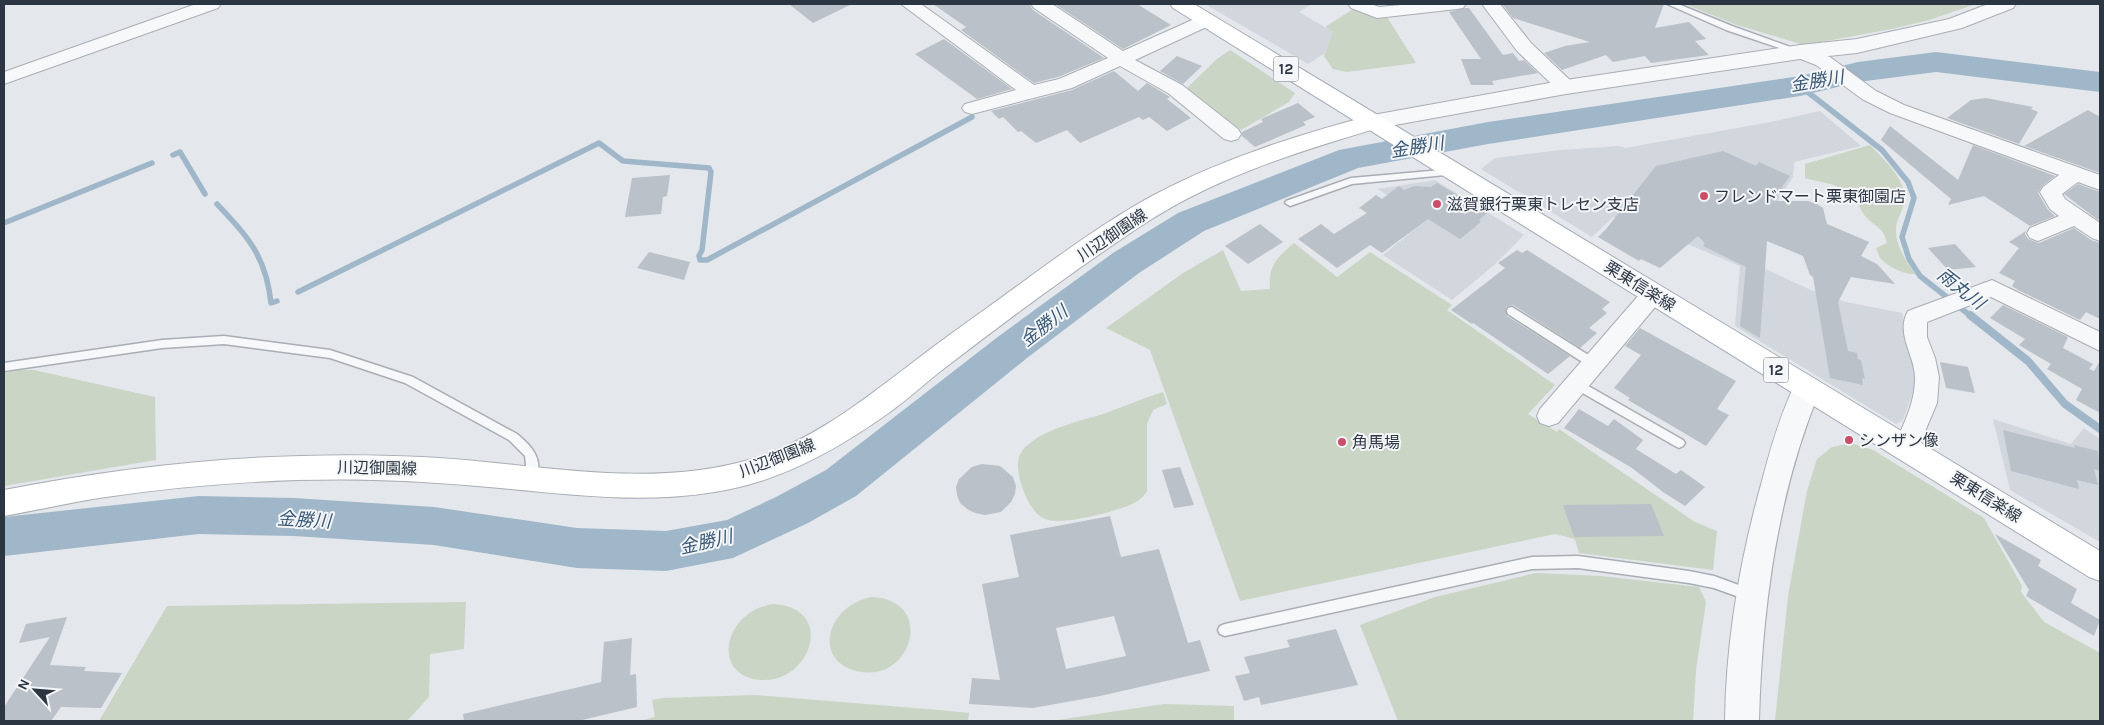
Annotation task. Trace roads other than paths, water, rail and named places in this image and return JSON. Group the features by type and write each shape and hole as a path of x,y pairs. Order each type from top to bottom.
{"main road":[{"name":"栗東信楽線","path":"1180,4 2100,567"},
{"name":"川辺御園線","path":"4,503 50,492 212,472 302,468 422,469 603,485 693,484 752,471 809,448 873,409 938,358 1106,237 1172,195 1238,167 1383,128"}],"street":[{"path":"4,78 212,4"},
{"path":"910,4 1031,92"},
{"path":"1040,4 1122,58 1131,66 1175,89 1231,134"},
{"path":"1357,4 1377,12 1457,4"},
{"path":"1491,4 1524,47 1566,86"},
{"path":"1383,128 1566,86 1800,52 1857,46 1956,24 2006,4"},
{"path":"972,108 1066,84 1207,20"},
{"path":"1800,52 1823,61 1861,89 1897,109 2100,183"},
{"path":"2075,174 2050,192 2057,204 2100,233"},
{"path":"2038,233 2076,217"},
{"path":"1906,448 1925,403 1926,377 1923,358 1915,337 1916,317 1992,288 2100,342"},
{"path":"1549,416 1653,294"},
{"path":"1742,721 1743,680 1752,596 1765,520 1794,415 1807,388"}],"lane":[{"path":"1671,4 1729,28 1800,52"},
{"path":"1290,203 1351,181 1446,167"},
{"path":"1512,311 1594,364"},
{"path":"4,367 162,344 224,340 330,354 410,380 513,436 528,450 534,462 531,478"},
{"path":"1576,384 1679,443"},
{"path":"1225,630 1532,563 1578,562 1688,576 1714,582 1752,596"}],"waterway":[{"name":"金勝川","path":"4,537 199,515 294,517 434,526 577,548 666,551 733,538 792,510 841,483 1013,347 1126,263 1191,222 1351,158 1488,133 1800,86 1858,72 1936,62 2100,82"},
{"name":"雨丸川","path":"1800,86 1882,150 1908,182 1914,198 1902,237 1909,259 1920,276 1972,317"},
{"path":"298,292 599,143 623,161 709,168 711,172 702,250 699,256 700,260 707,260 972,117"},
{"path":"173,155 180,152 205,194"},
{"path":"4,223 152,163"},
{"path":"217,204 254,248 265,272 271,303 277,301"},
{"name":"雨丸川","path":"1970,315 2028,361 2065,404 2100,429"}],"place":[{"name":"フレンドマート栗東御園店","path":"1704,196"},
{"name":"滋賀銀行栗東トレセン支店","path":"1437,204"},
{"name":"シンザン像","path":"1849,440"},
{"name":"角馬場","path":"1342,442"}]}
